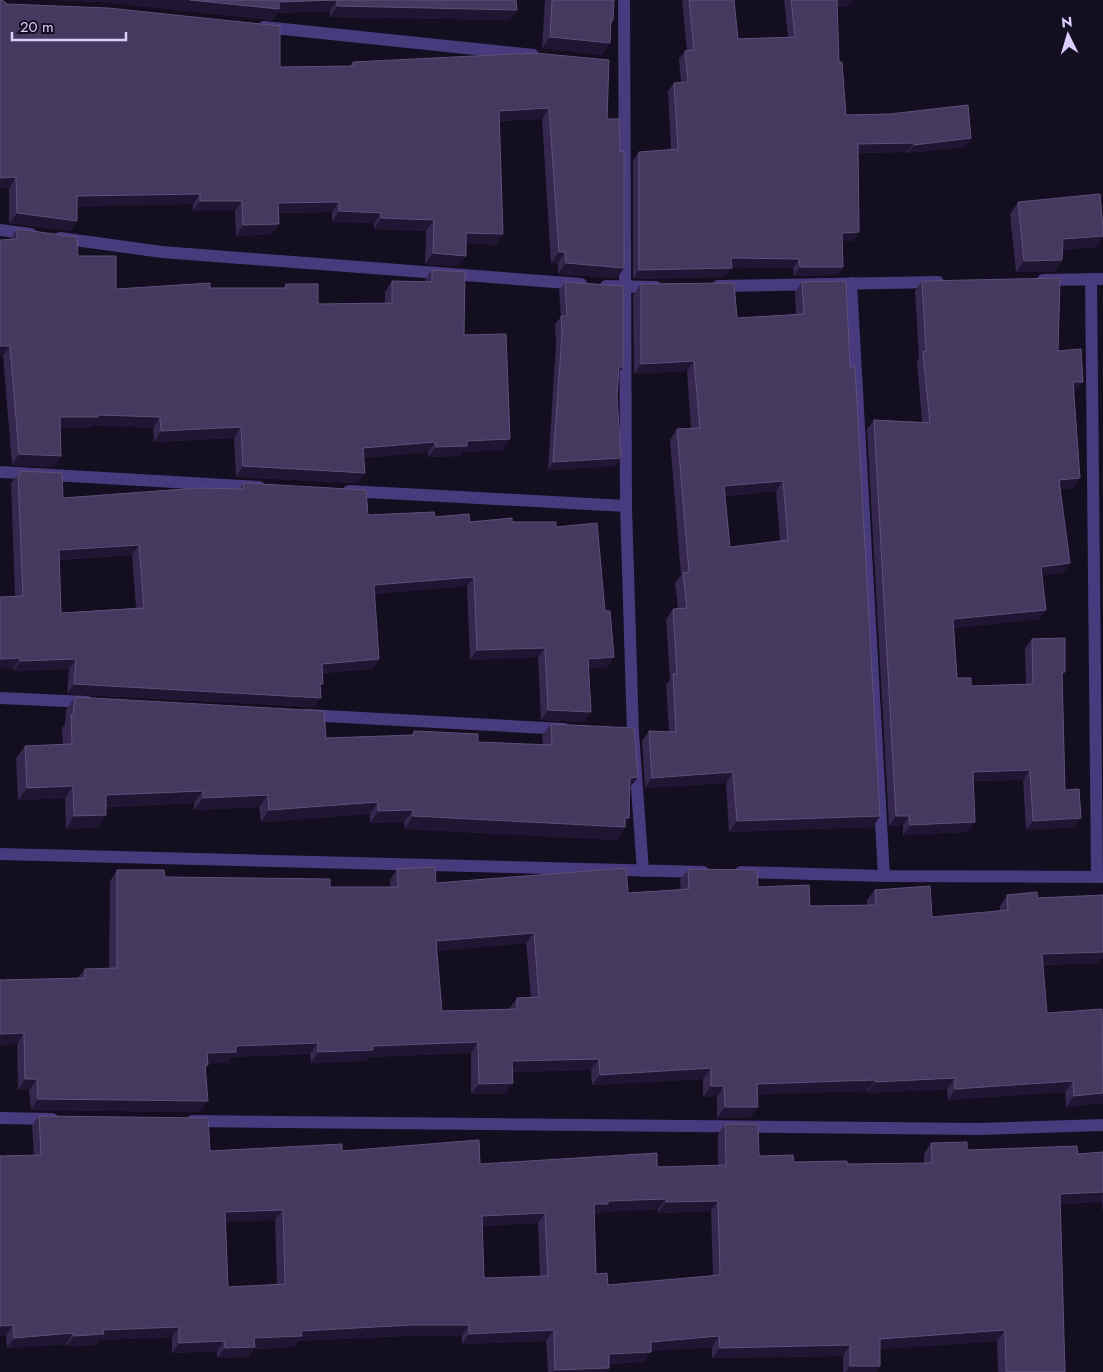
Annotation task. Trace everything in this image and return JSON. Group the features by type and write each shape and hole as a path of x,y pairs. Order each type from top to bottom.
{"street":[{"path":"624,0 618,64 625,287 628,733 643,872"},
{"path":"249,25 544,57"},
{"path":"0,230 162,252 625,287 665,286"},
{"path":"0,854 643,872 884,876 1100,876 1097,279 1031,280"},
{"path":"704,286 951,282"},
{"path":"851,283 884,876"},
{"path":"0,472 269,487"},
{"path":"339,491 626,506"},
{"path":"0,698 99,703"},
{"path":"297,714 574,730"},
{"path":"0,1118 70,1119"},
{"path":"180,1120 978,1129 1103,1125"}],"building":[{"path":"0,0 7,4 108,8 280,26 280,67 353,66 353,62 535,53 609,60 607,119 619,119 620,152 624,151 624,268 566,263 565,252 559,252 549,108 499,111 503,234 466,233 466,256 433,253 434,220 381,218 381,213 339,211 339,202 278,203 279,224 243,225 242,201 200,201 200,194 77,196 77,221 17,213 16,177 0,178"},
{"path":"190,0 337,0 279,2 279,9"},
{"path":"337,0 516,0 517,10 337,6"},
{"path":"552,0 614,0 610,43 550,37"},
{"path":"689,0 734,0 738,39 795,37 791,0 837,0 839,62 842,62 846,115 890,114 968,105 971,138 914,145 914,143 858,144 859,232 843,233 842,235 843,267 800,267 799,259 731,258 732,268 639,270 639,152 678,149 674,83 688,82 685,51 694,50"},
{"path":"1100,194 1103,236 1063,239 1062,260 1024,261 1018,202"},
{"path":"17,229 77,237 78,256 116,256 116,289 210,283 210,288 286,288 286,284 318,284 318,304 392,303 392,281 432,282 432,270 465,272 464,335 506,334 510,439 467,441 467,446 436,447 435,442 363,448 365,473 243,466 241,427 161,431 160,417 98,415 98,417 60,417 61,456 19,454 10,346 0,346 0,240 17,239"},
{"path":"1060,278 1058,351 1081,349 1083,382 1073,382 1080,478 1059,480 1070,563 1041,567 1046,610 953,619 957,678 971,678 971,686 1033,684 1032,639 1065,638 1065,672 1062,672 1065,790 1079,789 1081,818 1033,821 1030,770 973,772 975,822 910,825 909,816 896,816 874,420 930,423 923,352 926,351 922,281"},
{"path":"846,281 850,367 855,367 880,816 737,821 733,772 652,778 649,731 676,732 673,674 677,674 673,609 687,608 683,573 689,572 677,429 700,428 694,361 641,364 641,284 734,283 737,318 804,314 802,282","holes":["783,481 788,540 730,547 724,486"]},
{"path":"565,282 623,286 623,367 619,367 617,398 621,458 553,462 562,334 561,316 567,316"},
{"path":"20,471 62,473 63,498 198,488 244,489 243,483 366,490 368,515 434,512 435,517 469,514 470,522 512,518 512,522 556,522 556,527 597,523 605,611 610,611 614,657 588,659 591,712 548,710 545,648 477,650 474,577 374,585 379,659 322,664 323,684 320,684 321,698 74,684 76,659 20,661 20,658 0,659 0,597 23,596 18,474 21,474","holes":["139,545 144,608 61,613 59,550"]},
{"path":"75,697 324,711 326,738 414,735 414,731 478,734 478,742 552,745 551,724 634,728 638,777 630,778 629,818 625,818 625,827 413,816 413,810 378,811 378,802 269,810 268,795 203,798 203,791 106,795 106,815 74,816 73,786 27,788 25,746 72,744 71,715 73,715"},
{"path":"435,867 436,883 626,868 628,893 689,889 688,869 757,870 758,887 809,885 810,906 876,905 875,890 930,886 932,917 1008,910 1007,895 1037,892 1038,898 1103,895 1103,952 1042,954 1047,1013 1102,1009 1103,1093 1074,1096 1073,1081 955,1089 955,1078 875,1082 875,1080 757,1084 758,1107 725,1107 724,1086 711,1086 711,1068 600,1075 599,1059 512,1061 513,1083 479,1084 478,1042 373,1046 373,1050 318,1052 318,1043 236,1046 236,1052 207,1053 208,1065 205,1065 208,1101 38,1099 37,1079 25,1079 24,1033 0,1034 0,980 85,978 85,969 117,968 117,870 164,870 165,877 330,879 330,887 398,887 397,869","holes":["534,933 539,997 517,998 517,1009 442,1011 436,941"]},
{"path":"39,1116 208,1118 210,1151 342,1144 342,1151 479,1140 480,1164 657,1153 657,1167 726,1165 725,1124 758,1124 759,1156 793,1155 794,1162 847,1161 847,1164 932,1163 931,1143 967,1142 967,1150 1077,1146 1078,1154 1103,1152 1103,1192 1060,1194 1065,1372 1006,1372 1005,1330 880,1339 880,1366 850,1366 850,1345 720,1348 719,1336 651,1342 651,1352 609,1354 609,1368 555,1370 554,1330 469,1334 469,1325 412,1325 301,1331 302,1336 254,1338 255,1347 225,1348 224,1341 179,1343 179,1327 103,1330 104,1334 74,1336 73,1333 14,1338 13,1325 0,1326 0,1156 41,1155","holes":["666,1199 666,1202 718,1201 720,1275 608,1285 607,1273 596,1274 594,1204 608,1204 608,1201","283,1210 285,1284 228,1287 225,1212","545,1213 548,1276 484,1278 482,1216"]}]}
